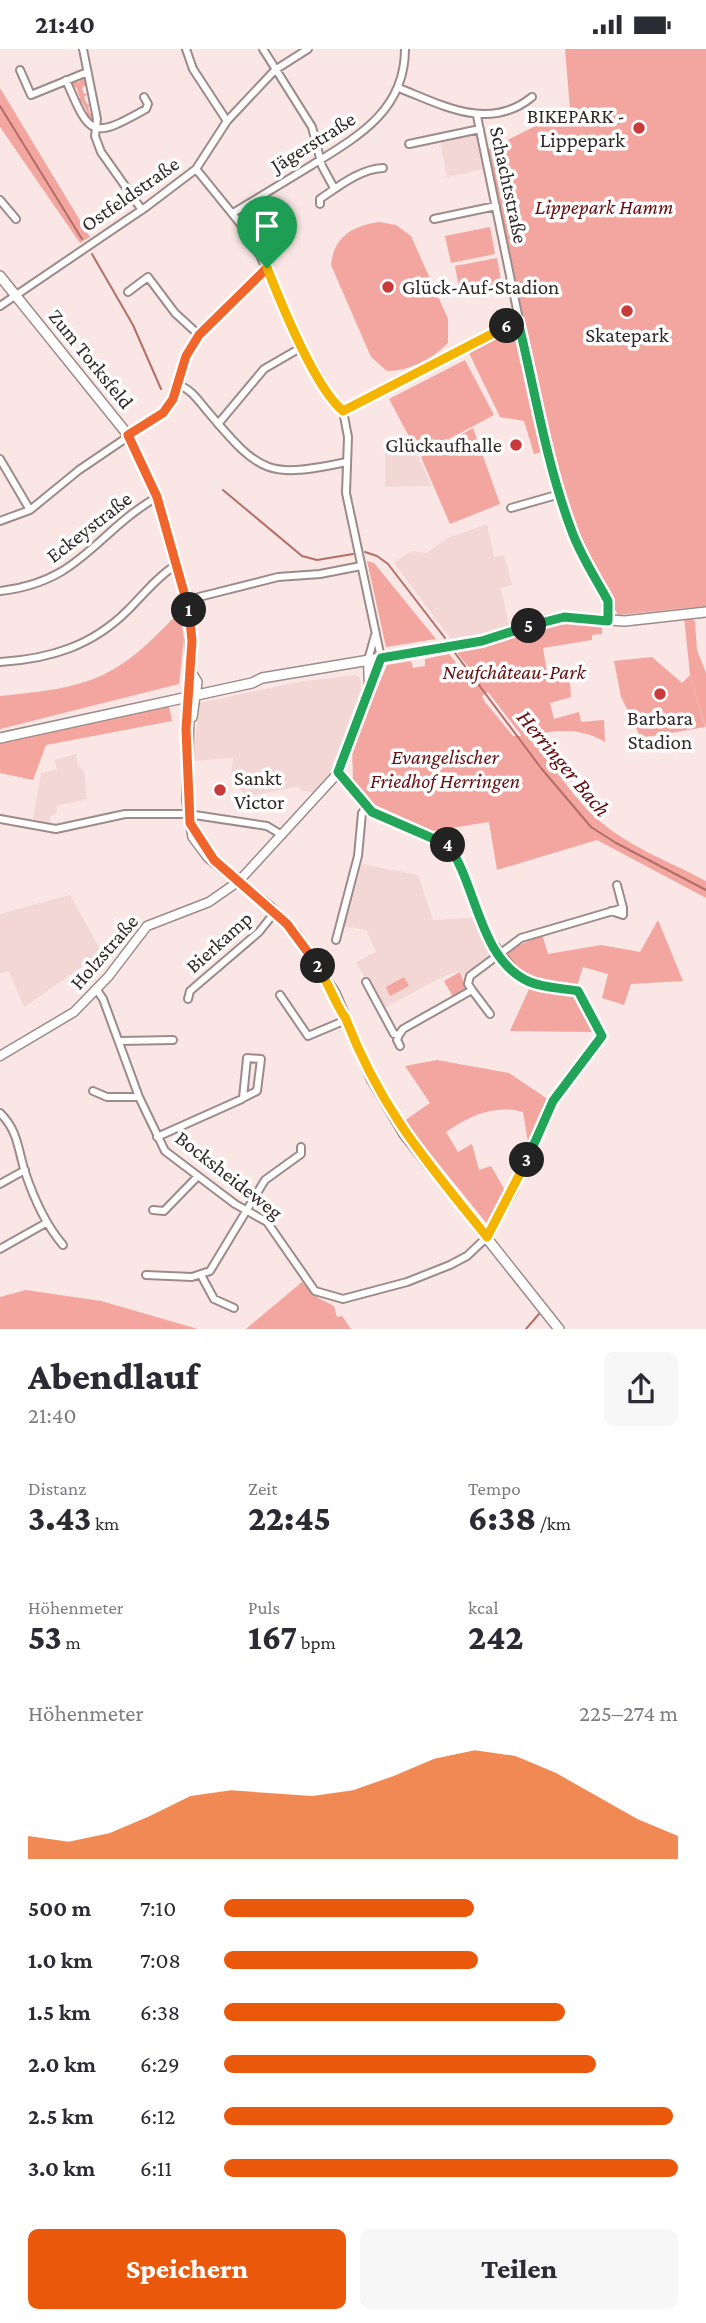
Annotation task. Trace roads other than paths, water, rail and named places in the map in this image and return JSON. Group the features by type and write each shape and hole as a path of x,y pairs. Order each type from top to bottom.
{"main road":[{"name":"Zum Torksfeld","path":"0,276 128,435 157,497 187,600 192,641 192,674 197,682 192,694 188,732 189,819"},
{"path":"0,738 252,683 262,678 482,641 556,619 608,621 706,612"},
{"path":"189,819 214,860 275,912 309,951 338,1000 343,1003 346,1019 371,1078 397,1123 559,1329"}],"street":[{"path":"83,49 85,73 96,114 100,152 142,210"},
{"path":"186,49 192,69 227,121"},
{"path":"263,49 312,128 320,160 334,188"},
{"name":"Ostfeldstraße","path":"0,306 142,210 196,169 227,121 275,70 308,49"},
{"name":"Jägerstraße","path":"233,213 367,130 384,113 399,87 405,49"},
{"path":"20,71 31,95 85,73"},
{"path":"66,80 83,120 96,128 110,129 146,110 148,104 144,97"},
{"path":"399,87 477,116 512,109 532,97"},
{"name":"Schachtstraße","path":"477,116 541,426 572,531 608,601 608,621"},
{"path":"409,144 480,129"},
{"path":"320,204 320,199 334,188 370,169 383,168"},
{"path":"196,169 252,238 302,347 335,404 343,411 347,462 346,493 381,658 338,772 351,784 367,807 449,846 485,931 499,953 516,973 532,983 582,994 602,1036 553,1101 513,1192 487,1237"},
{"path":"0,200 16,219"},
{"path":"434,219 496,206"},
{"path":"0,521 30,510 128,435 163,413 173,399 186,356 199,335 267,268"},
{"path":"128,292 148,277 175,313 199,335"},
{"path":"343,411 518,321"},
{"path":"218,423 264,369 302,347"},
{"path":"178,385 191,392 254,459 276,471 300,471 347,462"},
{"path":"0,459 30,510"},
{"path":"511,507 560,495"},
{"name":"Eckeystraße","path":"0,591 38,585 64,572 157,497"},
{"path":"0,662 34,660 63,653 94,637 120,618 176,565"},
{"path":"187,600 278,577 320,574 361,566"},
{"path":"369,686 368,660 375,635"},
{"name":"Holzstraße","path":"0,1056 19,1042 66,1018 97,990 147,926 209,902 239,881 338,772"},
{"path":"336,940 358,856 362,813 367,807"},
{"path":"0,819 56,829 125,814 189,819 204,816 267,826 282,835"},
{"path":"490,1014 468,984 470,976 528,935 623,908 617,885"},
{"name":"Bierkamp","path":"188,999 190,992 259,932 275,912"},
{"path":"366,982 394,1034 399,1035"},
{"name":"Bocksheideweg","path":"97,990 120,1041 139,1097 165,1151 197,1177 267,1222 303,1271 311,1287 335,1298 350,1298 430,1274 467,1256 487,1237"},
{"path":"400,1046 397,1040 403,1029 472,990"},
{"path":"280,995 308,1036 346,1019"},
{"path":"120,1041 173,1041"},
{"path":"157,1137 243,1098 257,1091 261,1059 247,1058 243,1098"},
{"path":"93,1091 107,1097 139,1097"},
{"path":"2,1117 17,1139 25,1170 46,1223 64,1245"},
{"path":"146,1275 201,1275 210,1271 220,1259 265,1180 301,1154 301,1147"},
{"path":"0,1184 25,1170"},
{"path":"153,1210 164,1211 197,1177"},
{"path":"0,1249 46,1223"},
{"path":"201,1275 214,1299 234,1308"}],"waterway":[{"name":"Herringer Bach","path":"0,106 82,239"},
{"name":"Herringer Bach","path":"92,254 133,325 161,389"},
{"name":"Herringer Bach","path":"223,490 302,556 317,560 353,554"},
{"name":"Herringer Bach","path":"365,552 388,564 445,638"},
{"name":"Herringer Bach","path":"455,653 541,768 591,827 706,890"},
{"path":"526,1329 539,1314"}],"place":[{"name":"BIKEPARK - Lippepark","path":"639,128"},
{"name":"Glück-Auf-Stadion","path":"388,287"},
{"name":"Skatepark","path":"627,311"},
{"name":"Glückaufhalle","path":"516,445"},
{"name":"Barbara Stadion","path":"660,694"},
{"name":"Sankt Victor","path":"220,790"}],"park label":[{"name":"Lippepark Hamm","path":"604,207"},
{"name":"Neufchâteau-Park","path":"514,672"},
{"name":"Evangelischer Friedhof Herringen","path":"445,769"}]}
